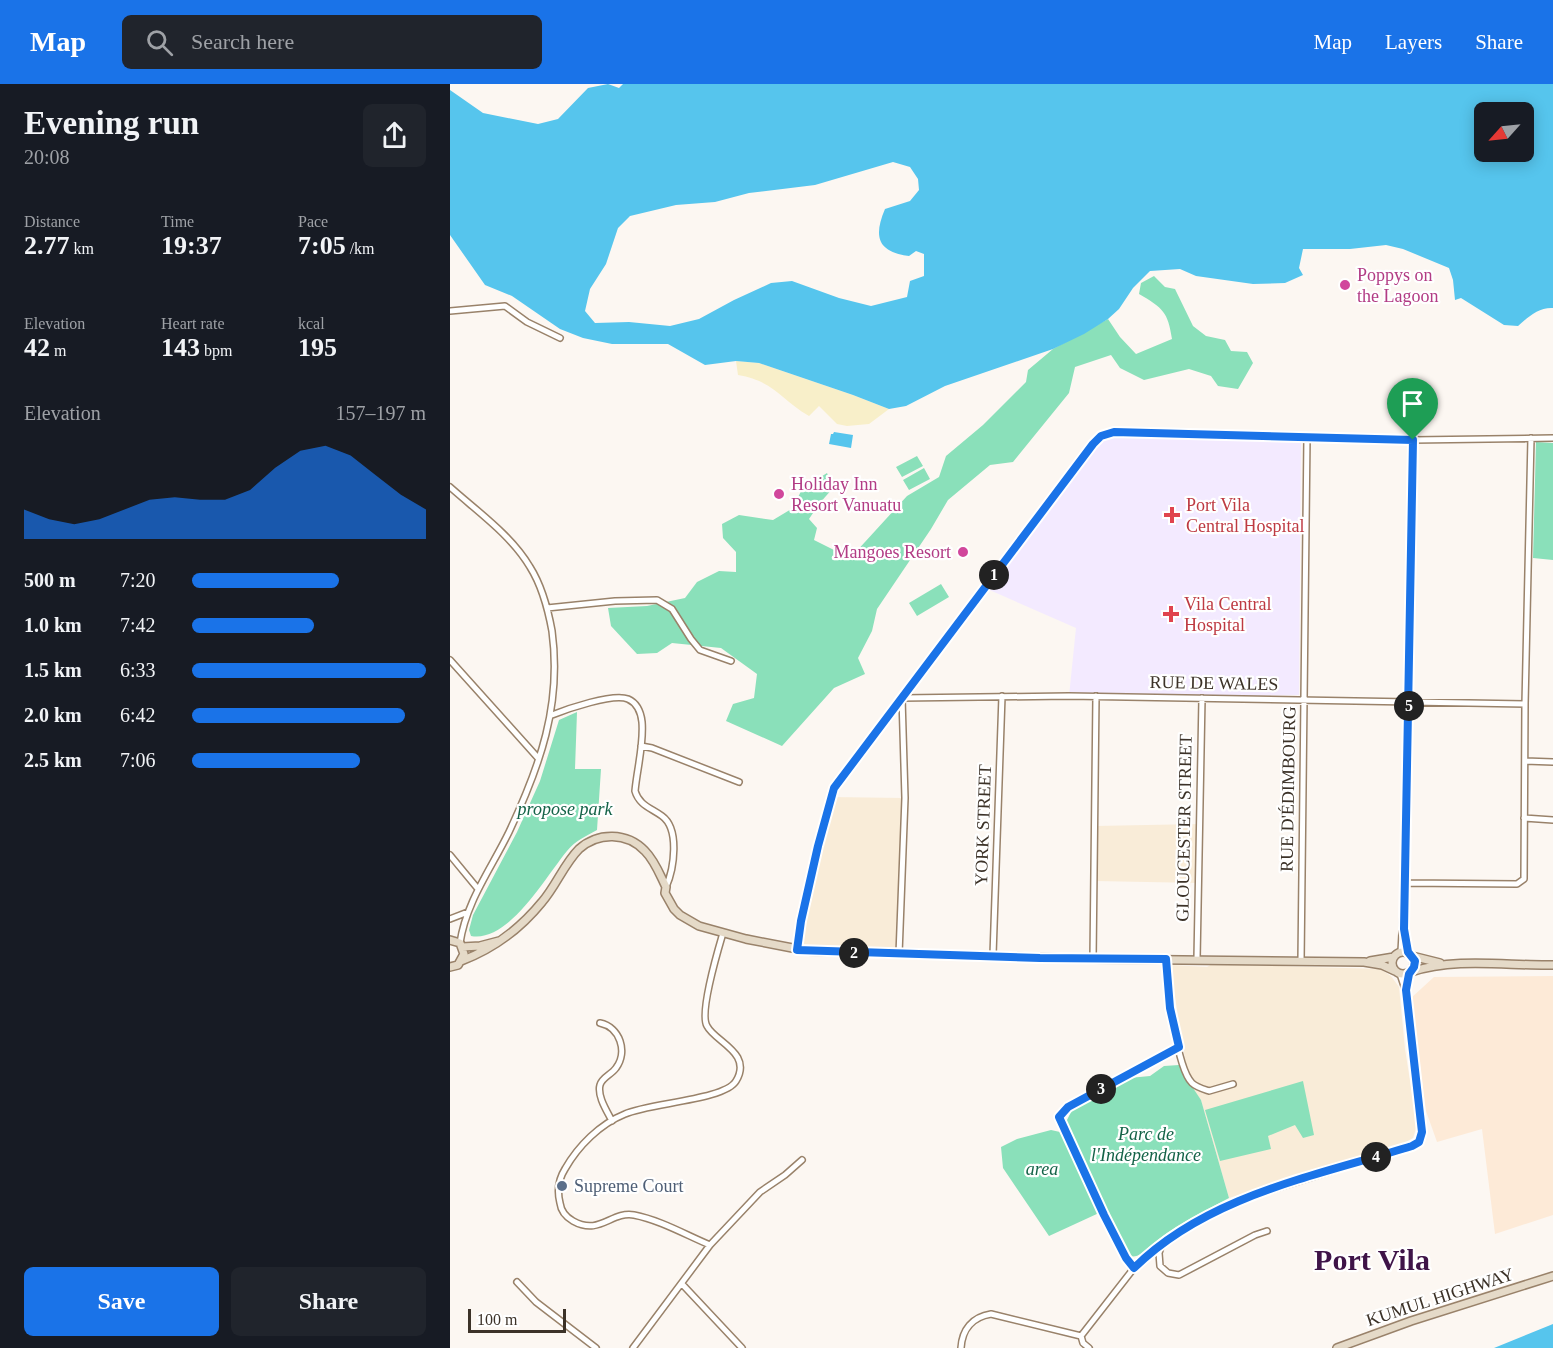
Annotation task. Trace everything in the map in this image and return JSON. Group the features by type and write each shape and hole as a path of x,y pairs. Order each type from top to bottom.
{"street":[{"path":"450,311 505,306 527,322 560,338"},
{"path":"797,950 801,921 818,846 834,788 1101,436 1114,432 1413,440 1553,438"},
{"name":"RUE D'ÉDIMBOURG","path":"1301,961 1307,437"},
{"path":"1405,883 1517,884 1524,879 1531,438"},
{"path":"1081,1336 1134,1268 1162,1243 1196,1221 1233,1202 1419,1142 1422,1132 1406,990 1415,961 1407,953 1404,929 1413,440"},
{"path":"450,487 506,537 537,579 547,608 556,670 552,715 538,759 509,832 478,889 457,943"},
{"path":"547,608 615,601 657,600 672,609 700,650 731,661"},
{"path":"450,660 538,759"},
{"name":"YORK STREET","path":"993,955 1002,696"},
{"path":"1093,959 1096,696"},
{"name":"RUE DE WALES","path":"902,698 1096,696 1525,704"},
{"path":"552,715 572,707 620,698 629,699 636,705 641,714 641,746 635,791 637,798 665,817 672,832 674,863 665,893 680,915 699,926 723,933 797,950 1093,959 1364,962 1407,953 1426,960 1449,964"},
{"path":"899,954 904,798 902,698"},
{"name":"GLOUCESTER STREET","path":"1197,960 1202,698"},
{"path":"641,746 652,748 739,782"},
{"path":"1525,761 1553,762"},
{"path":"1524,818 1553,820"},
{"path":"451,968 484,952 504,939 543,902 579,850 604,836 619,837 634,842 646,851 666,887"},
{"path":"450,855 478,889"},
{"path":"450,919 468,912"},
{"path":"710,1245 634,1215 627,1214 590,1227 571,1220 564,1214 558,1194 561,1175 586,1141 612,1121 623,1114 643,1107 716,1094 732,1087 738,1078 739,1063 736,1055 724,1041 708,1029 704,1020 714,963 723,933"},
{"path":"450,935 464,954 461,962"},
{"path":"457,943 480,946 504,939"},
{"path":"1394,957 1392,966 1406,990"},
{"path":"1166,959 1170,1008 1185,1072 1191,1083 1209,1091 1233,1084"},
{"path":"1364,962 1382,966 1397,973 1410,973 1426,967 1449,964 1553,965"},
{"path":"600,1023 614,1029 621,1044 622,1053 617,1066 599,1087 612,1121"},
{"path":"1134,1268 1126,1258 1104,1215 1059,1117 1068,1107 1179,1047"},
{"path":"633,1348 710,1245 760,1192 802,1160"},
{"path":"1162,1243 1159,1253 1160,1266 1168,1273 1179,1275 1267,1231"},
{"name":"KUMUL HIGHWAY","path":"1337,1348 1411,1321 1553,1276"},
{"path":"517,1282 536,1302 596,1348"},
{"path":"682,1284 742,1348"},
{"path":"961,1348 968,1326 980,1317 991,1314 1081,1336"},
{"path":"1081,1336 1083,1343 1089,1348"}],"shaded area":[{"name":"Port Vila Central Hospital","path":"1110,436 1301,442 1299,695 1069,696 1076,628 985,588 1100,443"},
{"path":"830,797 905,798 899,954 797,950"},
{"path":"1199,824 1199,883 1095,881 1095,826"},
{"path":"1212,964 1380,969 1391,976 1399,987 1405,1049 1417,1125 1413,1138 1401,1145 1229,1198 1201,1100 1192,1088 1187,1071 1171,973 1172,965 1207,967"},
{"path":"1553,976 1553,1215 1495,1234 1482,1129 1437,1142 1426,1111 1411,998 1434,977"}],"green space":[{"path":"1154,276 1165,287 1175,289 1193,326 1206,336 1225,340 1231,351 1247,352 1253,363 1238,389 1218,386 1211,376 1189,369 1144,380 1120,368 1111,355 1075,367 1069,393 1013,462 990,465 948,500 877,609 872,631 858,658 865,674 834,688 782,746 726,721 733,704 754,698 757,674 721,648 672,643 657,653 637,654 611,626 608,608 647,606 685,598 697,582 719,571 736,572 736,552 723,538 722,524 739,515 773,520 793,508 802,489 827,473 833,488 809,519 817,528 814,540 838,552 854,554 907,496 939,477 946,456 983,425 1026,382 1028,370 1053,349 1108,319 1120,337 1136,354 1172,339 1169,323 1163,312 1139,294 1141,283"},
{"path":"1536,442 1553,443 1553,560 1533,558"},
{"path":"917,456 923,466 902,477 896,467"},
{"path":"924,468 930,479 909,490 903,480"},
{"path":"941,584 949,597 917,616 909,603"},
{"name":"propose park","path":"577,712 575,769 601,769 597,830 570,847 513,919 485,935 471,936 469,930 473,915 517,832 540,781 559,720"},
{"name":"Parc de l'Indépendance","path":"1179,1065 1201,1100 1229,1198 1177,1226 1140,1254 1129,1256 1115,1232 1065,1124 1072,1110 1129,1078 1150,1076 1164,1066"},
{"path":"1303,1081 1314,1135 1303,1138 1295,1125 1268,1136 1271,1149 1220,1161 1205,1110"},
{"name":"area","path":"1051,1130 1060,1132 1099,1213 1049,1236 1003,1168 1001,1147 1017,1139"}],"sand":[{"path":"736,361 759,363 889,409 869,424 847,426 837,424 819,406 809,416 769,386 738,375"}],"water":[{"path":"608,84 619,88 623,84 1553,84 1553,308 1538,311 1518,326 1504,325 1461,298 1455,300 1449,268 1403,249 1386,245 1350,249 1303,249 1299,268 1303,275 1285,283 1253,284 1196,276 1180,269 1150,271 1133,288 1119,309 1084,334 1053,349 945,386 906,406 889,409 759,363 736,361 705,365 668,344 612,344 583,338 560,329 512,296 485,285 450,235 450,90 483,113 538,124 558,119 588,88","holes":["893,162 910,167 918,179 919,190 910,201 885,209 879,228 881,241 890,251 909,256 916,251 924,254 924,276 910,281 907,297 871,306 839,298 792,281 771,283 699,319 670,326 629,322 595,323 585,311 590,289 606,264 618,228 630,216 676,205 715,202 749,193 815,185"]},
{"path":"834,432 853,435 851,448 829,444 831,434"},
{"path":"1553,1324 1553,1348 1494,1348"}],"place":[{"name":"Poppys on the Lagoon","path":"1345,285"},
{"name":"Holiday Inn Resort Vanuatu","path":"779,494"},
{"name":"Port Vila Central Hospital","path":"1172,515"},
{"name":"Mangoes Resort","path":"963,552"},
{"name":"Vila Central Hospital","path":"1171,614"},
{"name":"Supreme Court","path":"562,1186"}],"district":[{"name":"Port Vila","path":"1372,1260"}],"route":[{"path":"1114,432 1413,440 1404,929 1408,952 1415,961 1409,974 1406,990 1420,1106 1422,1132 1419,1142 1233,1202 1196,1221 1162,1243 1134,1268 1126,1258 1104,1215 1059,1117 1068,1107 1179,1047 1170,1008 1166,959 1040,958 797,950 801,921 830,797 834,788 1101,436 1114,432"}]}
